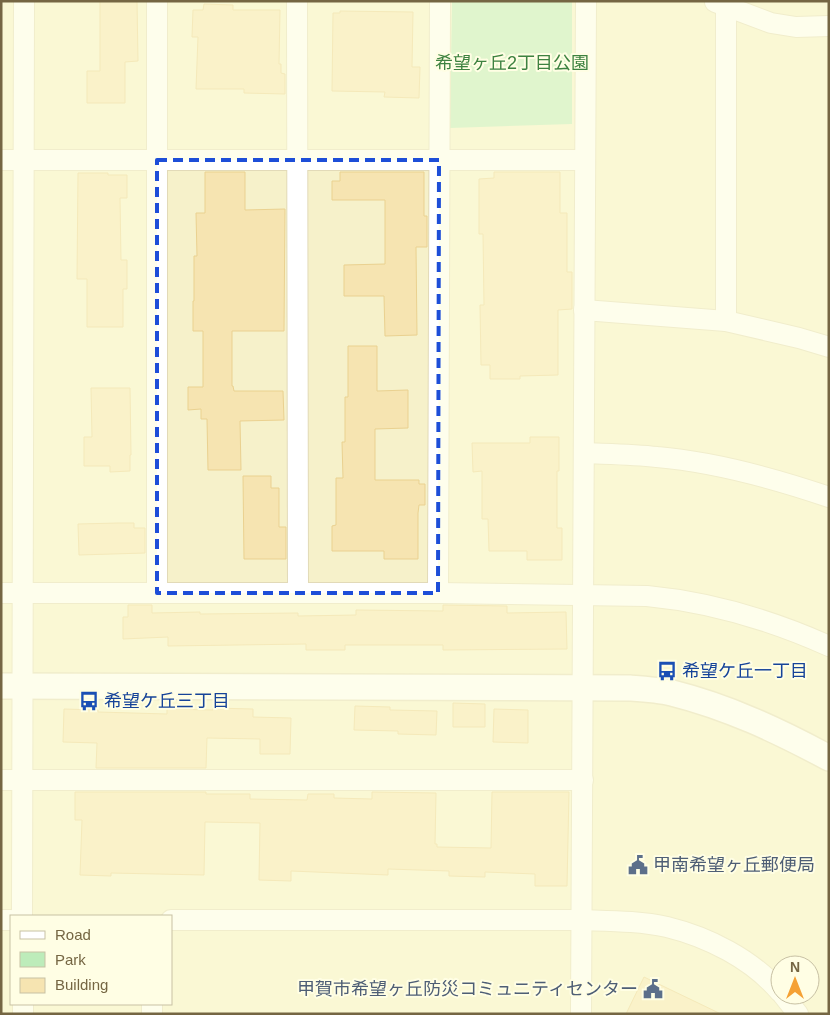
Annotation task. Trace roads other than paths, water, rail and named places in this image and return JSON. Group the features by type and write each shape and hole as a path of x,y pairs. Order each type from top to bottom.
{"street":[{"path":"22,915 23,780 12,686 22,593 24,1"},
{"path":"156,593 157,1"},
{"path":"298,1 298,593"},
{"path":"438,593 440,1"},
{"path":"582,1014 586,1"},
{"path":"726,321 720,4 771,23 796,27 829,26"},
{"path":"1,160 584,160"},
{"path":"584,310 726,321 829,347"},
{"path":"584,453 657,456 721,466 756,474 829,497"},
{"path":"1,593 438,593 647,596 706,604 796,631 829,646"},
{"path":"12,686 630,688 671,693 746,718 785,734 829,758"},
{"path":"1,780 583,780"},
{"path":"172,920 582,920 644,924 688,933 707,941 746,961 770,982"}],"place":[{"name":"希望ケ丘一丁目","path":"667,671"},
{"name":"希望ケ丘三丁目","path":"89,701"},
{"name":"甲南希望ヶ丘郵便局","path":"638,865"},
{"name":"甲賀市希望ヶ丘防災コミュニティセンター","path":"653,989"}],"park label":[{"name":"希望ヶ丘2丁目公園","path":"512,63"}]}
